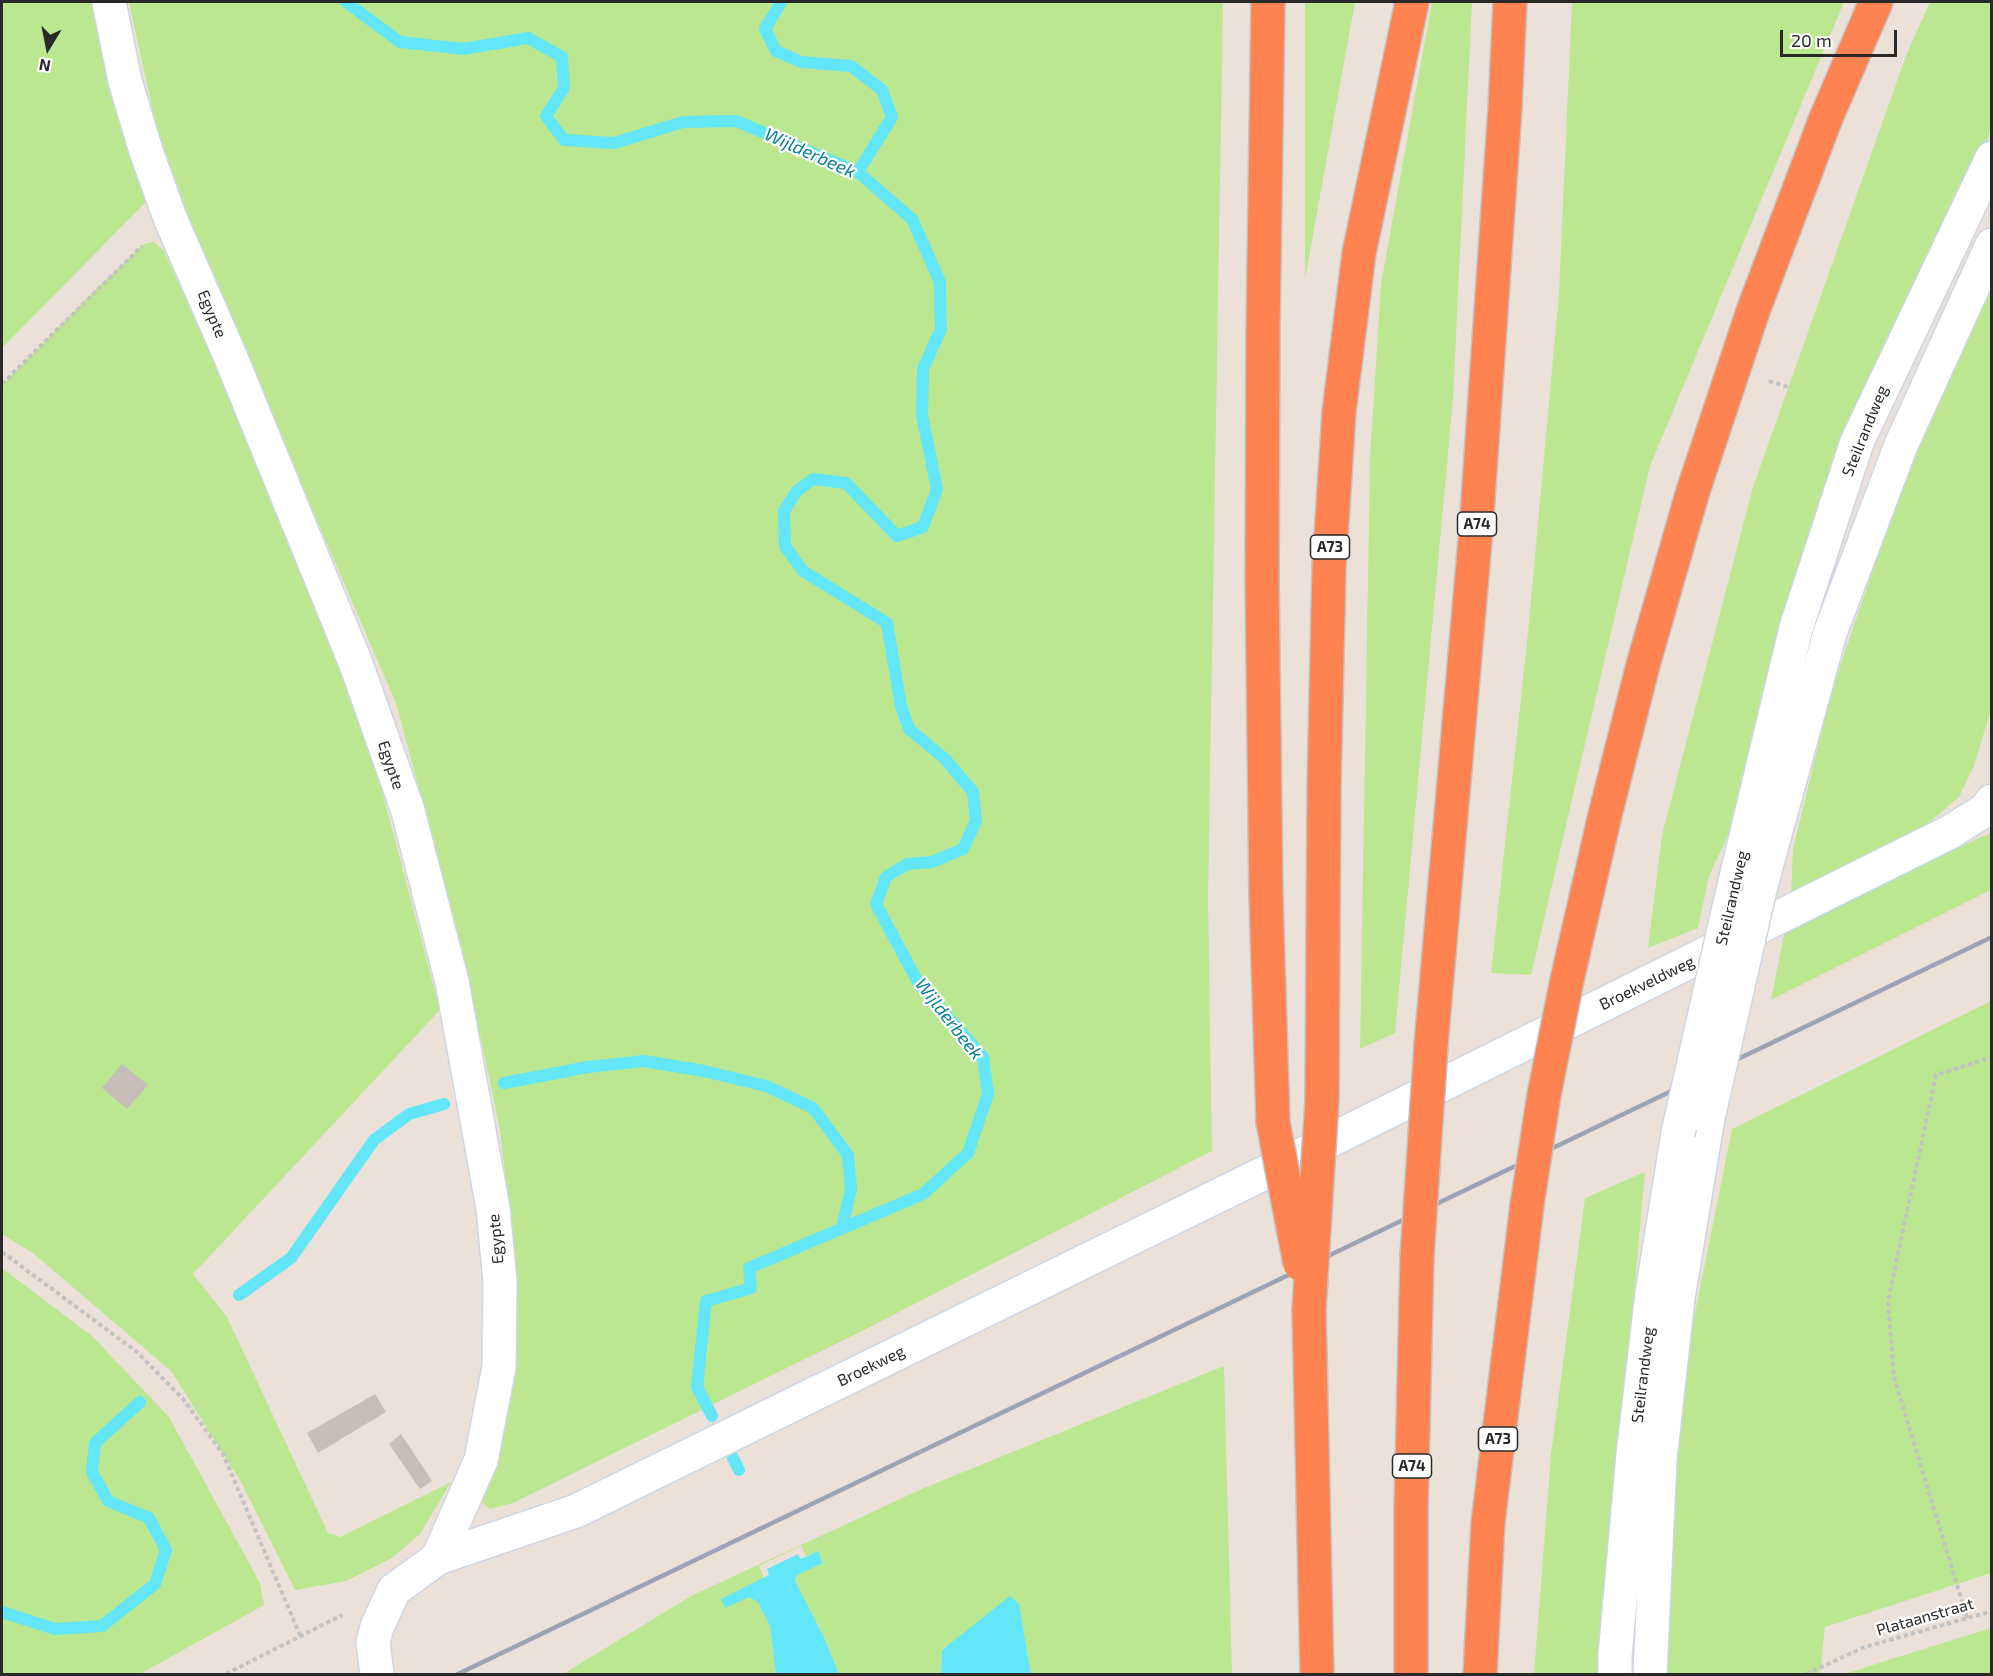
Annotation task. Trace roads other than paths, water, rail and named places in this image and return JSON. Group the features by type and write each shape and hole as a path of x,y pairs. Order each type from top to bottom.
{"highway":[{"path":"1268,2 1262,579 1266,896 1273,1122 1309,1310"},
{"name":"A73","path":"1317,1674 1309,1310 1322,1099 1328,580 1339,412 1359,253 1412,2"},
{"name":"A74","path":"1411,1674 1411,1510 1417,1257 1431,1045 1477,517 1510,2"},
{"name":"A73","path":"1480,1674 1488,1523 1527,1205 1544,1095 1567,980 1605,814 1640,676 1693,491 1753,311 1826,118 1876,2"}],"street":[{"name":"Egypte","path":"109,2 125,81 146,151 170,218 231,358 356,664 408,811 452,982 493,1208 500,1282 499,1367 482,1460 438,1558"},
{"name":"Steilrandweg","path":"1615,1674 1614,1656 1633,1455 1650,1306 1678,1133 1796,628 1857,442 1992,158"},
{"name":"Steilrandweg","path":"1650,1674 1661,1448 1677,1298 1708,1118 1760,889 1830,633 1901,445 1992,245"},
{"name":"Broekveldweg","path":"1298,1157 1950,832 1985,810 1992,801"},
{"name":"Broekweg","path":"438,1558 576,1511 1298,1157"},
{"path":"377,1674 373,1643 376,1627 393,1590 438,1558"}],"water":[{"path":"818,1551 823,1563 797,1575 795,1581 824,1637 839,1674 776,1674 770,1626 758,1602 749,1597 725,1608 721,1599 769,1575 767,1569 798,1554 801,1559"},
{"path":"1010,1596 1019,1604 1031,1674 941,1674 942,1650"}],"waterway":[{"name":"Wijlderbeek","path":"346,2 400,42 463,49 528,38 562,57 564,88 546,116 564,140 614,143 683,122 736,121 858,172 912,219 940,282 941,329 923,369 922,415 937,489 923,527 897,536 846,483 813,479 796,492 784,511 785,546 803,571 887,623 901,706 909,729 945,759 973,792 976,821 963,849 932,862 907,864 886,877 876,904 919,984 983,1057 988,1094 968,1153 923,1194 749,1268 751,1288 706,1301 697,1387 712,1416"},
{"path":"781,2 765,29 776,51 801,62 851,66 882,90 892,117 858,172"},
{"path":"504,1083 588,1067 644,1061 704,1071 766,1086 813,1108 848,1155 851,1189 842,1228"},
{"path":"239,1295 291,1258 374,1140 409,1114 444,1104"},
{"path":"2,1612 55,1629 102,1626 155,1584 166,1550 149,1518 108,1501 92,1472 95,1443 140,1402"},
{"name":"Wijlderbeek","path":"733,1458 739,1470"}],"railway":[{"path":"458,1674 1992,937"}]}
